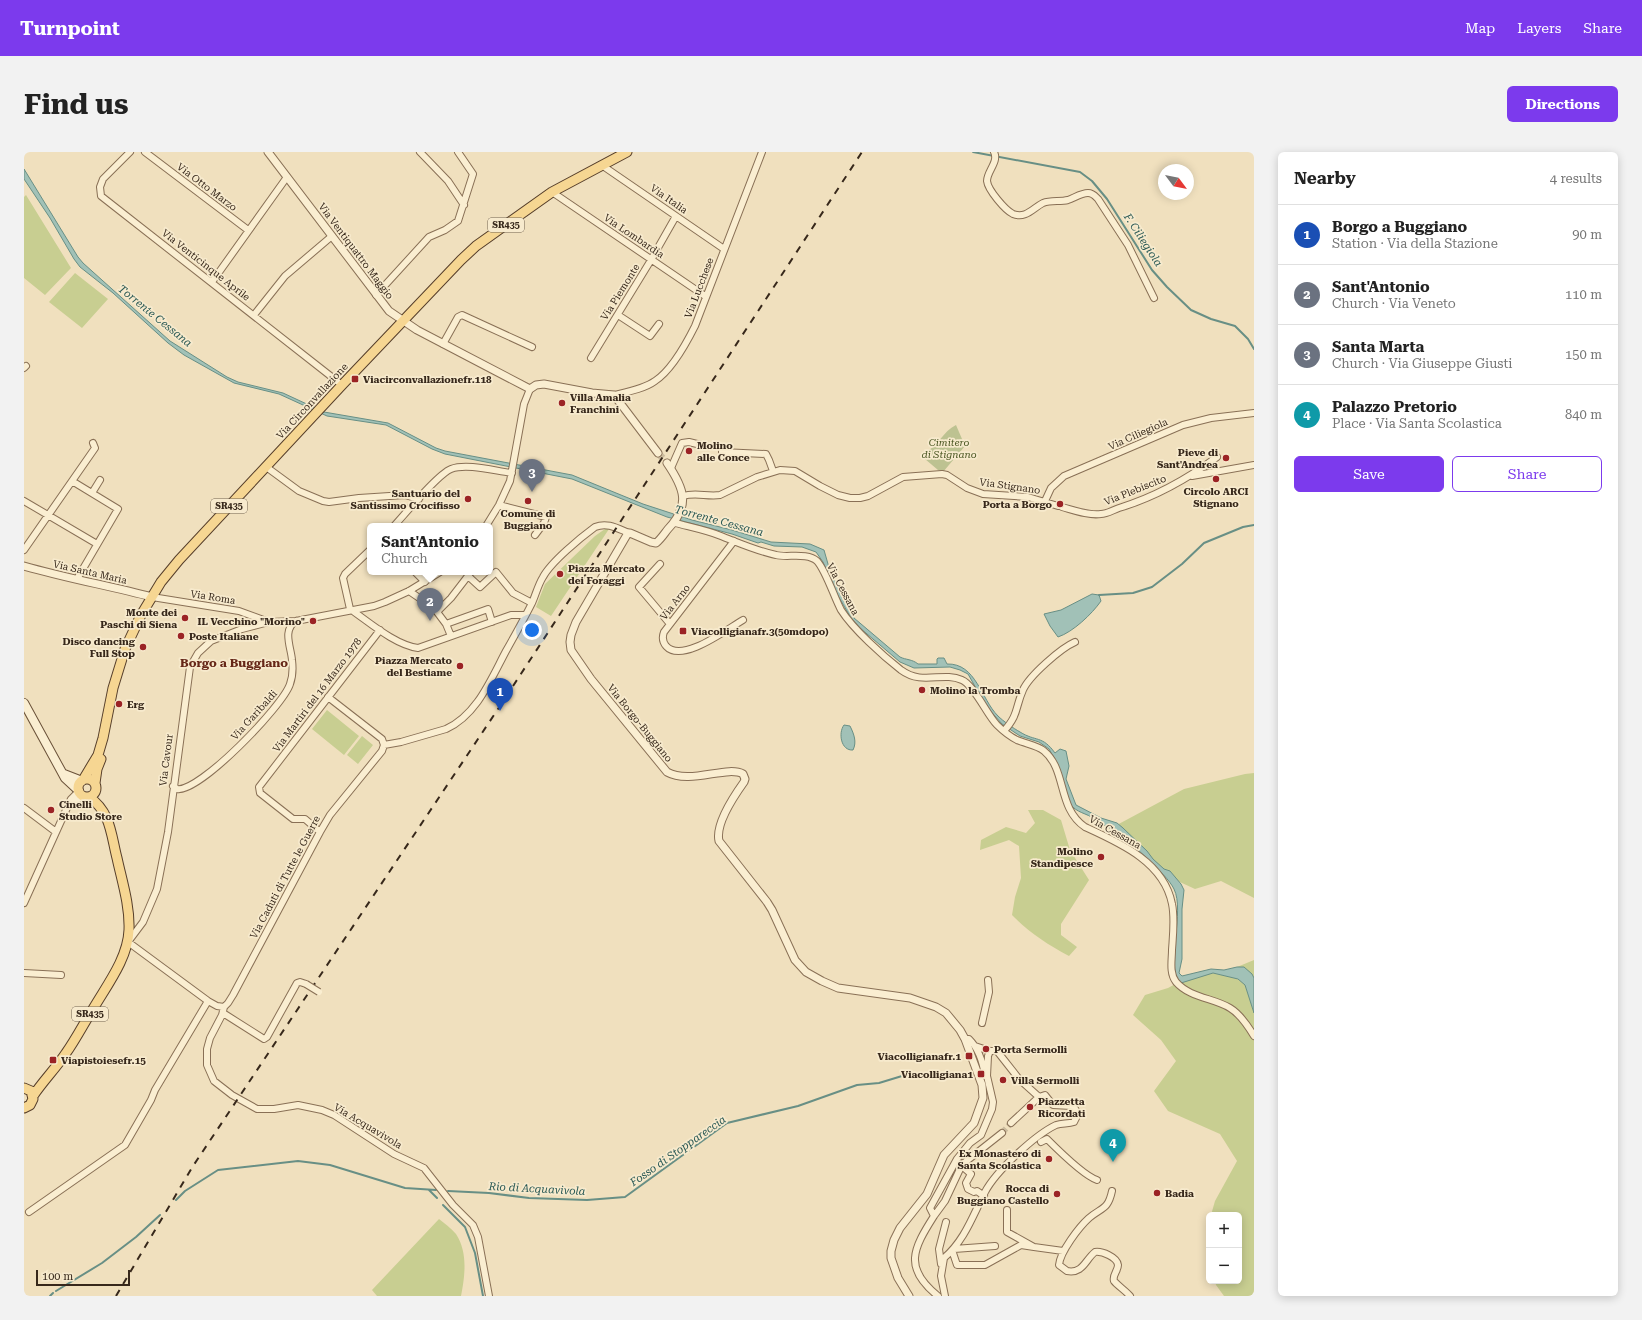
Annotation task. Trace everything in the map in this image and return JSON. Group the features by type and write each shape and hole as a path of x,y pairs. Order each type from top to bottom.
{"main road":[{"name":"Via Circonvallazione","path":"103,738 104,749 88,792 79,784 98,755 122,655 136,625 152,598 179,560 342,385 476,246 552,192 627,152"},
{"path":"24,702 63,774 69,782 88,792 89,779 82,780 63,774"},
{"name":"SR435","path":"24,1108 30,1105 33,1101 33,1096 43,1081 67,1052 115,971 128,942 129,929 126,901 107,810 88,792"},
{"name":"SR435","path":"25,1088 43,1081"},
{"name":"SR435","path":"25,1088 31,1091 33,1096"}],"street":[{"name":"Via Venticinque Aprile","path":"130,152 103,179 100,187 101,196 342,385"},
{"name":"Via Otto Marzo","path":"145,152 248,230"},
{"name":"Via Ventiquattro Maggio","path":"268,152 389,311 403,321 443,344 530,389"},
{"path":"420,152 448,181 464,205"},
{"path":"376,295 429,237 445,230 458,220 473,174 458,152"},
{"name":"Via Lucchese","path":"614,395 646,386 663,374 688,340 762,152"},
{"path":"994,152 994,163 987,180 989,188 1007,210 1019,216 1028,214 1043,204 1067,200 1087,193 1093,194 1098,199 1128,245 1154,298"},
{"name":"Via Italia","path":"603,166 724,249"},
{"path":"212,282 287,177"},
{"name":"Via Lombardia","path":"552,192 706,296"},
{"name":"Via Piemonte","path":"592,358 676,216"},
{"path":"254,315 285,276 332,236"},
{"path":"443,344 458,317 462,315 532,347"},
{"path":"618,315 650,336 658,324"},
{"path":"488,523 499,505 509,484 515,460 524,404 530,389 536,385 544,384 592,393 614,395 658,453"},
{"name":"Via Ciliegiola","path":"1045,501 1051,488 1064,476 1176,428 1210,418 1254,413"},
{"path":"328,697 382,739 384,745 401,742 453,726 465,716 482,695 527,613 544,575 563,555 595,527 604,524 656,543 675,523 683,507 683,496 677,476 669,465 682,443 689,442 705,446"},
{"path":"24,550 94,448 93,443"},
{"path":"722,452 766,454 770,460 772,471"},
{"path":"1191,476 1217,457"},
{"path":"1191,476 1254,465"},
{"path":"397,523 432,484 450,469 464,467 512,473"},
{"path":"268,469 299,491 323,501 329,502 359,498 405,495 419,499"},
{"name":"Via Stignano","path":"683,496 698,493 714,496 720,495 772,471 786,470 795,471 820,486 846,497 860,498 868,496 903,477 942,474 947,475 973,491 983,494 1028,497 1045,501"},
{"name":"Via Plebiscito","path":"1045,501 1087,513 1101,514 1151,497 1191,476"},
{"path":"92,494 100,480"},
{"path":"72,481 118,509 77,579"},
{"path":"24,501 97,544"},
{"path":"499,505 546,518 535,535"},
{"name":"Via Cessana","path":"675,523 711,532 734,542 778,556 802,557 814,560 819,565 836,600 849,622 900,669 913,677 955,678 963,680 971,688 994,722 1004,731 1015,739 1040,748 1049,756 1057,772 1068,809 1078,822 1132,851 1157,872 1166,884 1173,909 1171,966 1173,978 1181,986 1192,992 1231,1008 1240,1017 1254,1036"},
{"name":"Via Borgo-Buggiano","path":"629,533 583,607 571,635 571,650 579,663 667,772 682,776 699,776 732,772 743,774 745,779 744,782 722,821 718,835 719,841 772,910 787,944 799,965 812,976 838,988 910,998 936,1007 946,1013 960,1030 965,1039"},
{"name":"Via Arno","path":"734,542 670,624 662,638 664,644 673,651 687,651 697,647 743,620"},
{"path":"367,553 345,574 343,578 350,609 405,645 418,648 511,615 527,613"},
{"path":"660,564 638,587 670,624"},
{"name":"Via Santa Maria","path":"24,566 54,575 77,579 152,598"},
{"path":"493,575 496,572 513,593 532,603"},
{"path":"418,575 425,582"},
{"path":"269,622 296,621 350,609 374,606 409,591 436,575"},
{"path":"437,612 451,598 468,575"},
{"path":"470,575 480,587 493,575"},
{"path":"409,591 434,608 446,624 451,636"},
{"name":"Via Roma","path":"152,598 239,611 269,622"},
{"path":"446,624 488,609 492,622"},
{"name":"Via Garibaldi","path":"173,786 177,789 184,789 210,772 245,741 284,697 288,690 292,676 293,662 288,641 289,633 291,625 296,621"},
{"name":"Via Cavour","path":"128,942 143,922 157,889 168,832 183,707 190,668 193,660 202,648 231,632 269,622"},
{"name":"Via Martiri del 16 Marzo 1978","path":"320,832 305,819 293,819 260,793 260,787 380,630"},
{"path":"1004,731 1012,722 1016,714 1023,690 1028,682 1061,650 1075,642"},
{"name":"Via Caduti di Tutte le Guerre","path":"223,1010 233,995 330,815 382,752 384,745"},
{"path":"24,903 74,794 88,792"},
{"path":"24,808 56,832"},
{"path":"128,942 208,1001 264,1039 267,1037 297,983 300,982 306,984 319,992"},
{"path":"24,973 61,975"},
{"path":"982,1023 989,992 988,980"},
{"path":"29,1212 125,1145 151,1100 155,1090 208,1001"},
{"name":"Via Acquavivola","path":"223,1010 206,1049 207,1065 214,1081 232,1095 257,1109 298,1105 322,1110 349,1125 394,1154 424,1168 453,1205 473,1226 478,1238 489,1296"},
{"path":"965,1039 969,1039 975,1046 985,1064"},
{"path":"934,1216 930,1208 964,1150 982,1135 992,1109 993,1102 985,1081 965,1039"},
{"path":"975,1046 990,1051 997,1051 1019,1080 1037,1096"},
{"path":"909,1296 898,1278 891,1258 894,1240 900,1228 927,1194 944,1155 974,1123 983,1098 985,1064 990,1051"},
{"path":"945,1296 941,1276 944,1258 953,1251 970,1224 994,1179 1032,1141 1054,1126 1074,1122 1077,1116 1074,1107 1068,1105 1053,1105 1045,1095 1037,1096 1011,1124"},
{"path":"938,1296 925,1284 914,1266 918,1242 945,1201 962,1166 972,1156 1002,1133"},
{"path":"1041,1142 1047,1139 1057,1150 1096,1180"},
{"path":"962,1166 971,1174 966,1186 974,1192 977,1191 984,1196"},
{"path":"1112,1191 1107,1206 1086,1222 1063,1251 1059,1265 1067,1271 1073,1271 1084,1267 1095,1252 1106,1253 1118,1265 1114,1275 1115,1282 1130,1296"},
{"path":"1008,1210 1007,1232 1034,1247"},
{"path":"942,1265 939,1249 946,1222"},
{"path":"953,1251 957,1265 985,1265 1021,1245 1063,1251"},
{"path":"953,1251 995,1246"}],"green space":[{"path":"26,195 71,268 45,295 24,278 24,197"},
{"path":"75,273 108,299 82,328 49,302"},
{"name":"Cimitero di Stignano","path":"956,425 965,446 943,472 938,470 925,459 924,453 933,447 947,431"},
{"path":"605,529 609,529 551,616 536,607 545,584 595,536"},
{"path":"327,710 359,736 344,755 312,729"},
{"path":"362,736 373,745 358,764 347,755"},
{"path":"1254,773 1254,898 1221,881 1195,889 1169,877 1115,826 1184,789"},
{"path":"1028,810 1043,810 1061,820 1070,850 1089,880 1061,924 1061,935 1077,947 1069,956 1039,938 1012,915 1015,897 1021,878 1019,846 1009,840 980,850 981,840 1006,827 1026,833 1035,823"},
{"path":"1254,960 1254,978 1252,974 1237,967"},
{"path":"1213,973 1235,978 1245,985 1254,1013 1254,1296 1224,1296 1216,1284 1242,1284 1242,1212 1212,1212 1215,1201 1237,1161 1220,1134 1168,1111 1154,1091 1176,1061 1161,1040 1133,1015 1145,995 1168,988 1179,982"},
{"path":"439,1219 456,1234 462,1248 464,1256 464,1280 461,1296 377,1296 372,1290"}],"water":[{"path":"24,169 83,263 170,341 227,377 238,382 283,393 324,412 388,423 436,448 445,451 572,475 643,504 692,520 771,542 810,544 824,550 830,571 854,618 900,657 914,661 918,664 937,664 938,658 944,658 947,664 957,665 965,669 977,683 992,709 1014,729 1042,741 1055,753 1060,749 1066,751 1069,766 1066,779 1076,805 1101,818 1117,823 1164,869 1170,871 1181,884 1184,890 1182,909 1182,959 1179,973 1182,976 1211,969 1224,970 1244,967 1252,974 1254,978 1254,1013 1245,985 1238,979 1213,973 1181,983 1179,982 1174,963 1178,910 1174,889 1163,874 1124,838 1070,804 1058,765 1049,749 1039,742 1020,736 1002,724 986,706 968,674 950,667 914,668 900,662 860,628 851,618 837,594 823,562 816,552 802,547 774,546 761,542 758,543 732,534 667,517 572,479 445,454 432,449 386,425 327,416 279,394 234,383 184,355 168,343 113,293 80,267 24,179"},
{"path":"1092,594 1099,595 1101,601 1076,627 1058,637 1044,614 1061,610"},
{"path":"844,725 850,726 853,732 855,741 853,750 849,750 843,745 841,732"}],"waterway":[{"name":"F. Ciliegiola","path":"973,152 1080,172 1092,181 1107,199 1152,270 1167,287 1191,310 1211,319 1235,326 1248,339 1254,349"},
{"path":"1099,595 1133,593 1152,587 1182,564 1204,543 1243,527 1254,525"},
{"name":"Fosso di Stoppareccia","path":"448,1191 489,1193 529,1198 587,1200 625,1197 727,1123 798,1106 857,1085 879,1083 902,1076"},
{"name":"Rio di Acquavivola","path":"176,1200 185,1191 218,1170 298,1161 330,1165 405,1188 436,1190"},
{"path":"429,1190 437,1198"},
{"path":"443,1205 465,1227 475,1253 483,1296"},
{"name":"Rio di Acquavivola","path":"56,1291 102,1263 136,1237 160,1215"},
{"path":"50,1296 53,1293"}],"tunnel":[{"path":"658,453 667,463"},
{"path":"1002,1133 1011,1123"}],"railway":[{"path":"116,1296 193,1166 498,709 862,152"}],"place":[{"name":"Viacirconvallazionefr.118","path":"355,379"},
{"name":"Villa Amalia Franchini","path":"562,403"},
{"name":"Molino alle Conce","path":"689,451"},
{"name":"Pieve di Sant'Andrea","path":"1226,458"},
{"name":"Circolo ARCI Stignano","path":"1216,479"},
{"name":"Santa Marta","path":"532,492"},
{"name":"Santuario del Santissimo Crocifisso","path":"468,499"},
{"name":"Comune di Buggiano","path":"528,501"},
{"name":"Porta a Borgo","path":"1060,504"},
{"name":"Piazza Mercato dei Foraggi","path":"560,574"},
{"name":"Monte dei Paschi di Siena","path":"185,618"},
{"name":"IL Vecchino \"Morino\"","path":"313,621"},
{"name":"Sant'Antonio","path":"430,621"},
{"name":"Viacolligianafr.3(50mdopo)","path":"683,631"},
{"name":"Poste Italiane","path":"181,636"},
{"name":"Disco dancing Full Stop","path":"143,647"},
{"name":"Piazza Mercato del Bestiame","path":"460,666"},
{"name":"Molino la Tromba","path":"922,690"},
{"name":"Erg","path":"119,704"},
{"name":"Borgo a Buggiano","path":"500,711"},
{"name":"Cinelli Studio Store","path":"51,810"},
{"name":"Molino Standipesce","path":"1101,857"},
{"name":"Porta Sermolli","path":"986,1049"},
{"name":"Viacolligianafr.1","path":"969,1056"},
{"name":"Viapistoiesefr.15","path":"53,1060"},
{"name":"Viacolligiana1","path":"981,1074"},
{"name":"Villa Sermolli","path":"1003,1080"},
{"name":"Piazzetta Ricordati","path":"1030,1107"},
{"name":"Ex Monastero di Santa Scolastica","path":"1049,1159"},
{"name":"Palazzo Pretorio","path":"1113,1162"},
{"name":"Badia","path":"1157,1193"},
{"name":"Rocca di Buggiano Castello","path":"1057,1194"}],"district":[{"name":"Borgo a Buggiano","path":"234,663"}],"water label":[{"name":"Torrente Cessana","path":"155,316"},
{"name":"Torrente Cessana","path":"719,521"}]}
